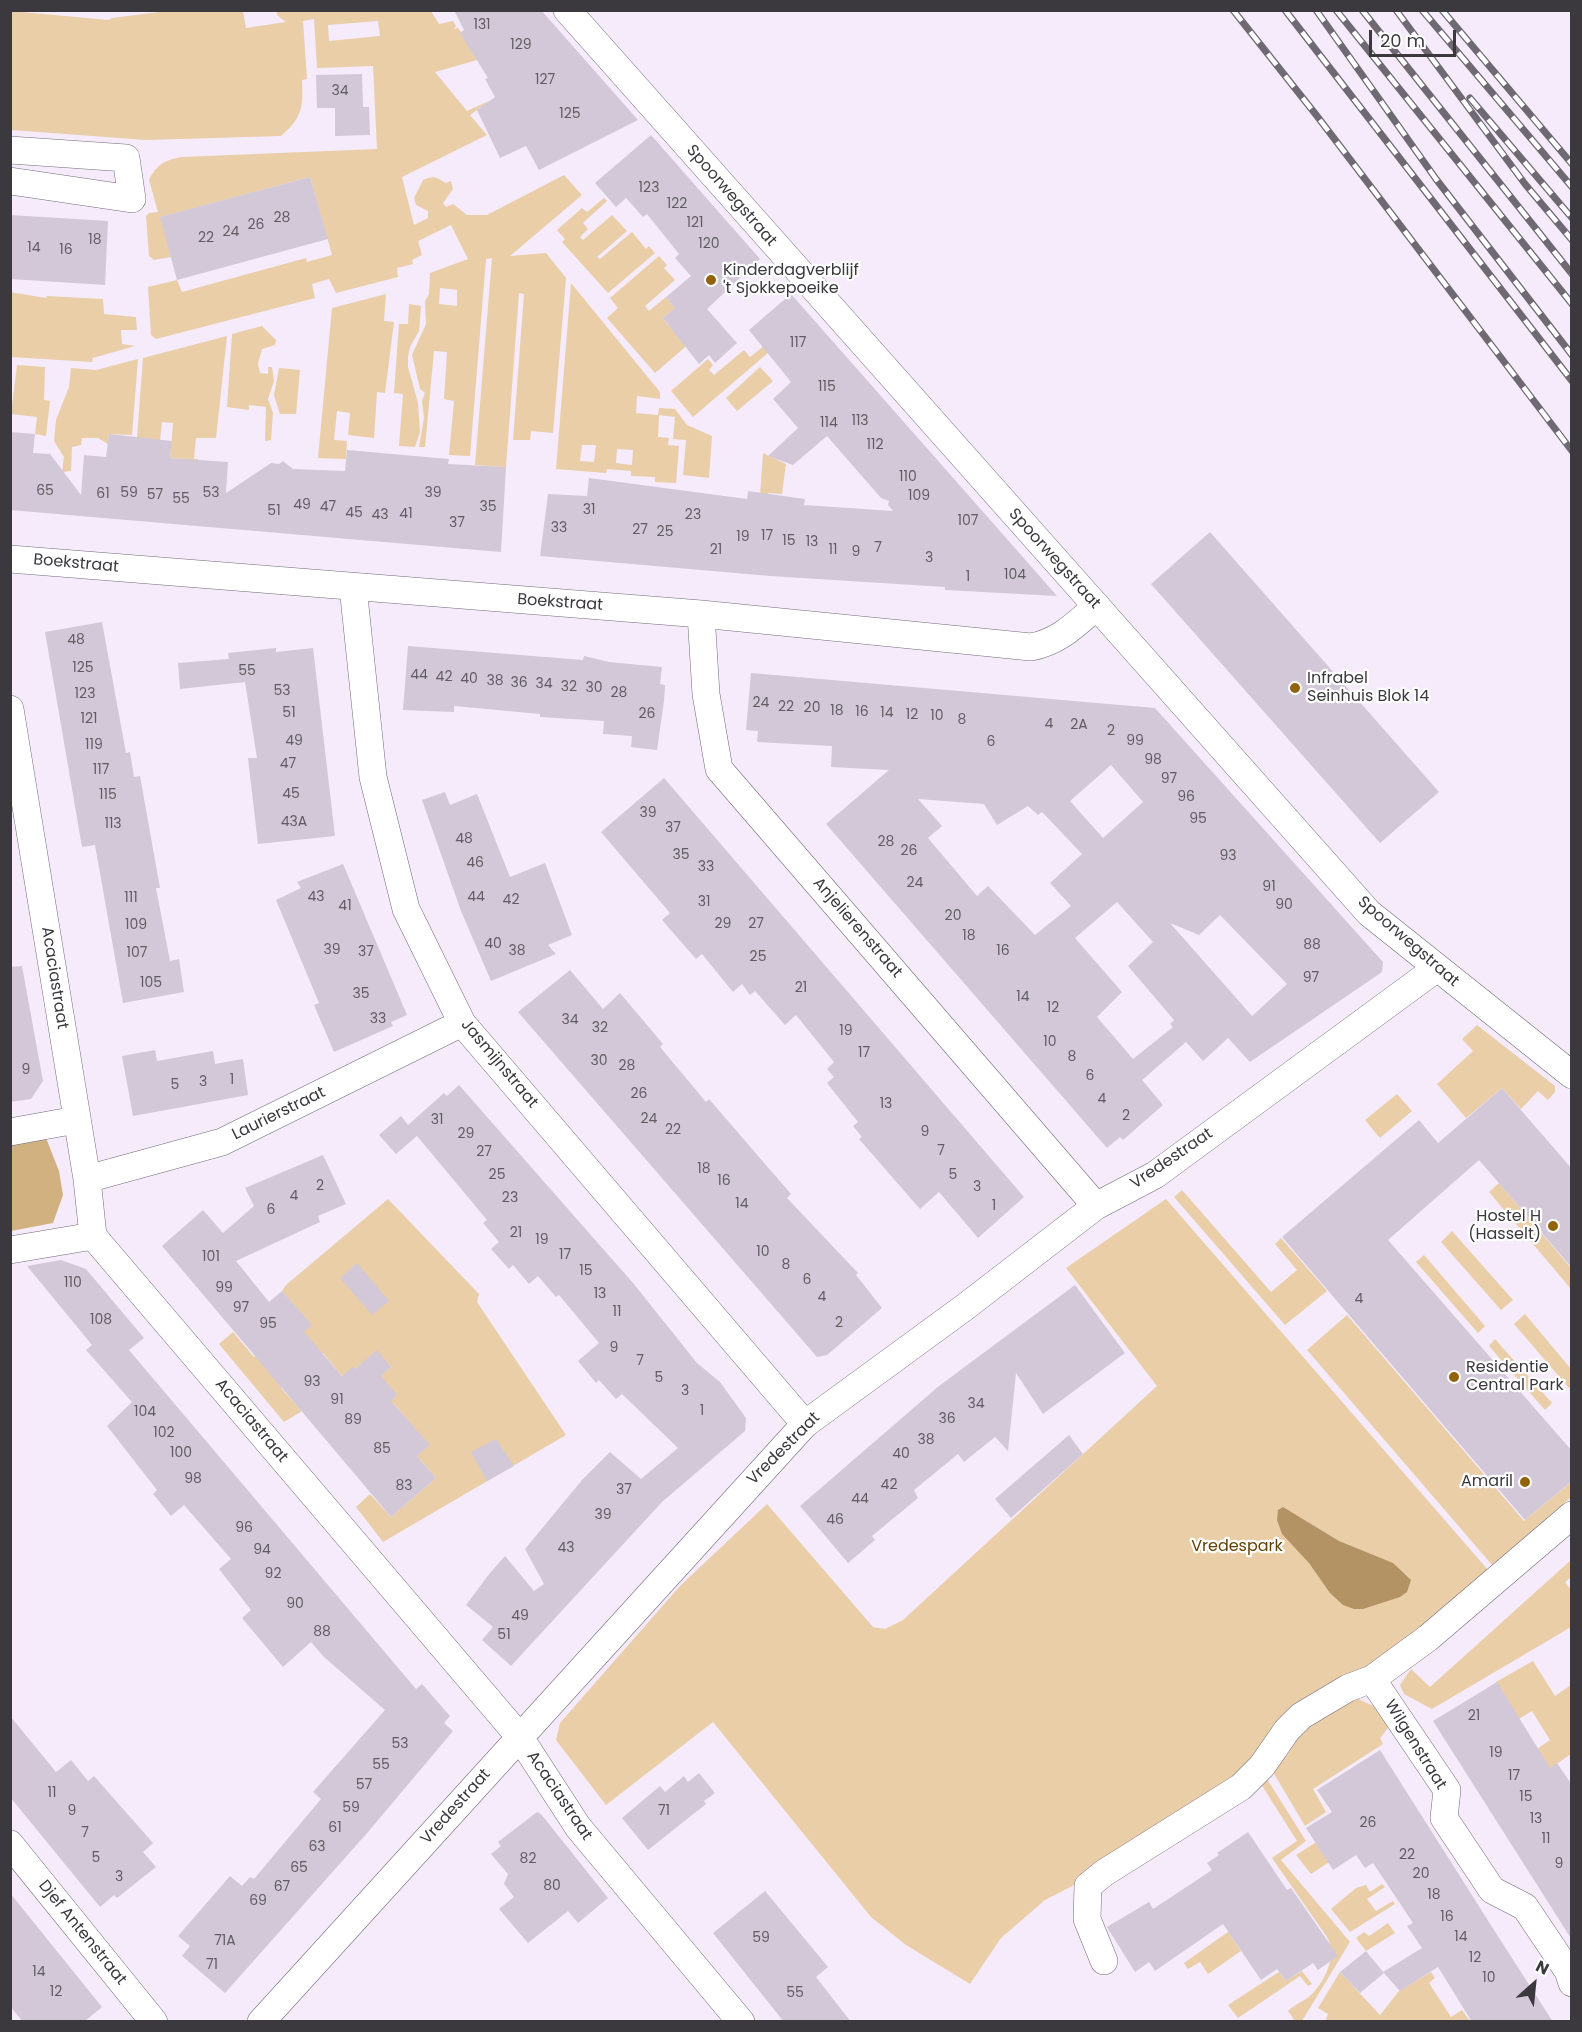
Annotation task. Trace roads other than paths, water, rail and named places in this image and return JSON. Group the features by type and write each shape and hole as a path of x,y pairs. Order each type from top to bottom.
{"street":[{"name":"Spoorwegstraat","path":"567,10 1369,913 1572,1075"},
{"path":"10,150 126,158 132,199 10,181"},
{"name":"Boekstraat","path":"10,559 700,614 1031,647 1059,638 1097,606"},
{"name":"Jasmijnstraat","path":"353,587 373,777 403,898 462,1023 805,1424"},
{"name":"Anjelierenstraat","path":"700,614 706,694 719,769 1096,1206"},
{"name":"Acaciastraat","path":"10,709 87,1179 93,1236 519,1736 578,1827 741,2022"},
{"name":"Vredestraat","path":"261,2022 805,1424 965,1307 1096,1206 1155,1175 1437,968"},
{"name":"Laurierstraat","path":"87,1179 222,1142 462,1023"},
{"path":"10,1132 76,1120"},
{"path":"10,1250 93,1236"},
{"path":"1104,1962 1087,1919 1088,1886 1104,1873 1241,1787 1262,1766 1287,1730 1301,1716 1348,1688 1372,1678 1428,1638 1572,1515"},
{"name":"Wilgenstraat","path":"1372,1678 1447,1790 1444,1818 1492,1890 1525,1907 1568,1971 1572,1983"},
{"name":"Djef Antenstraat","path":"10,1844 154,2022"}],"railway":[{"path":"1233,10 1317,116 1572,451"},
{"path":"1285,10 1572,381"},
{"path":"1316,10 1436,179 1572,355"},
{"path":"1336,10 1572,304"},
{"path":"1362,10 1572,274"},
{"path":"1396,10 1525,184 1572,240"},
{"path":"1422,10 1572,187"},
{"path":"1442,10 1572,164"},
{"path":"1470,98 1572,218"}],"place":[{"name":"Kinderdagverblijf 't Sjokkepoeike","path":"711,280"},
{"name":"Infrabel Seinhuis Blok 14","path":"1295,688"},
{"name":"Hostel H (Hasselt)","path":"1553,1226"},
{"name":"Residentie Central Park","path":"1454,1377"},
{"name":"Amaril","path":"1525,1482"}],"park label":[{"name":"Vredespark","path":"1237,1547"}]}
